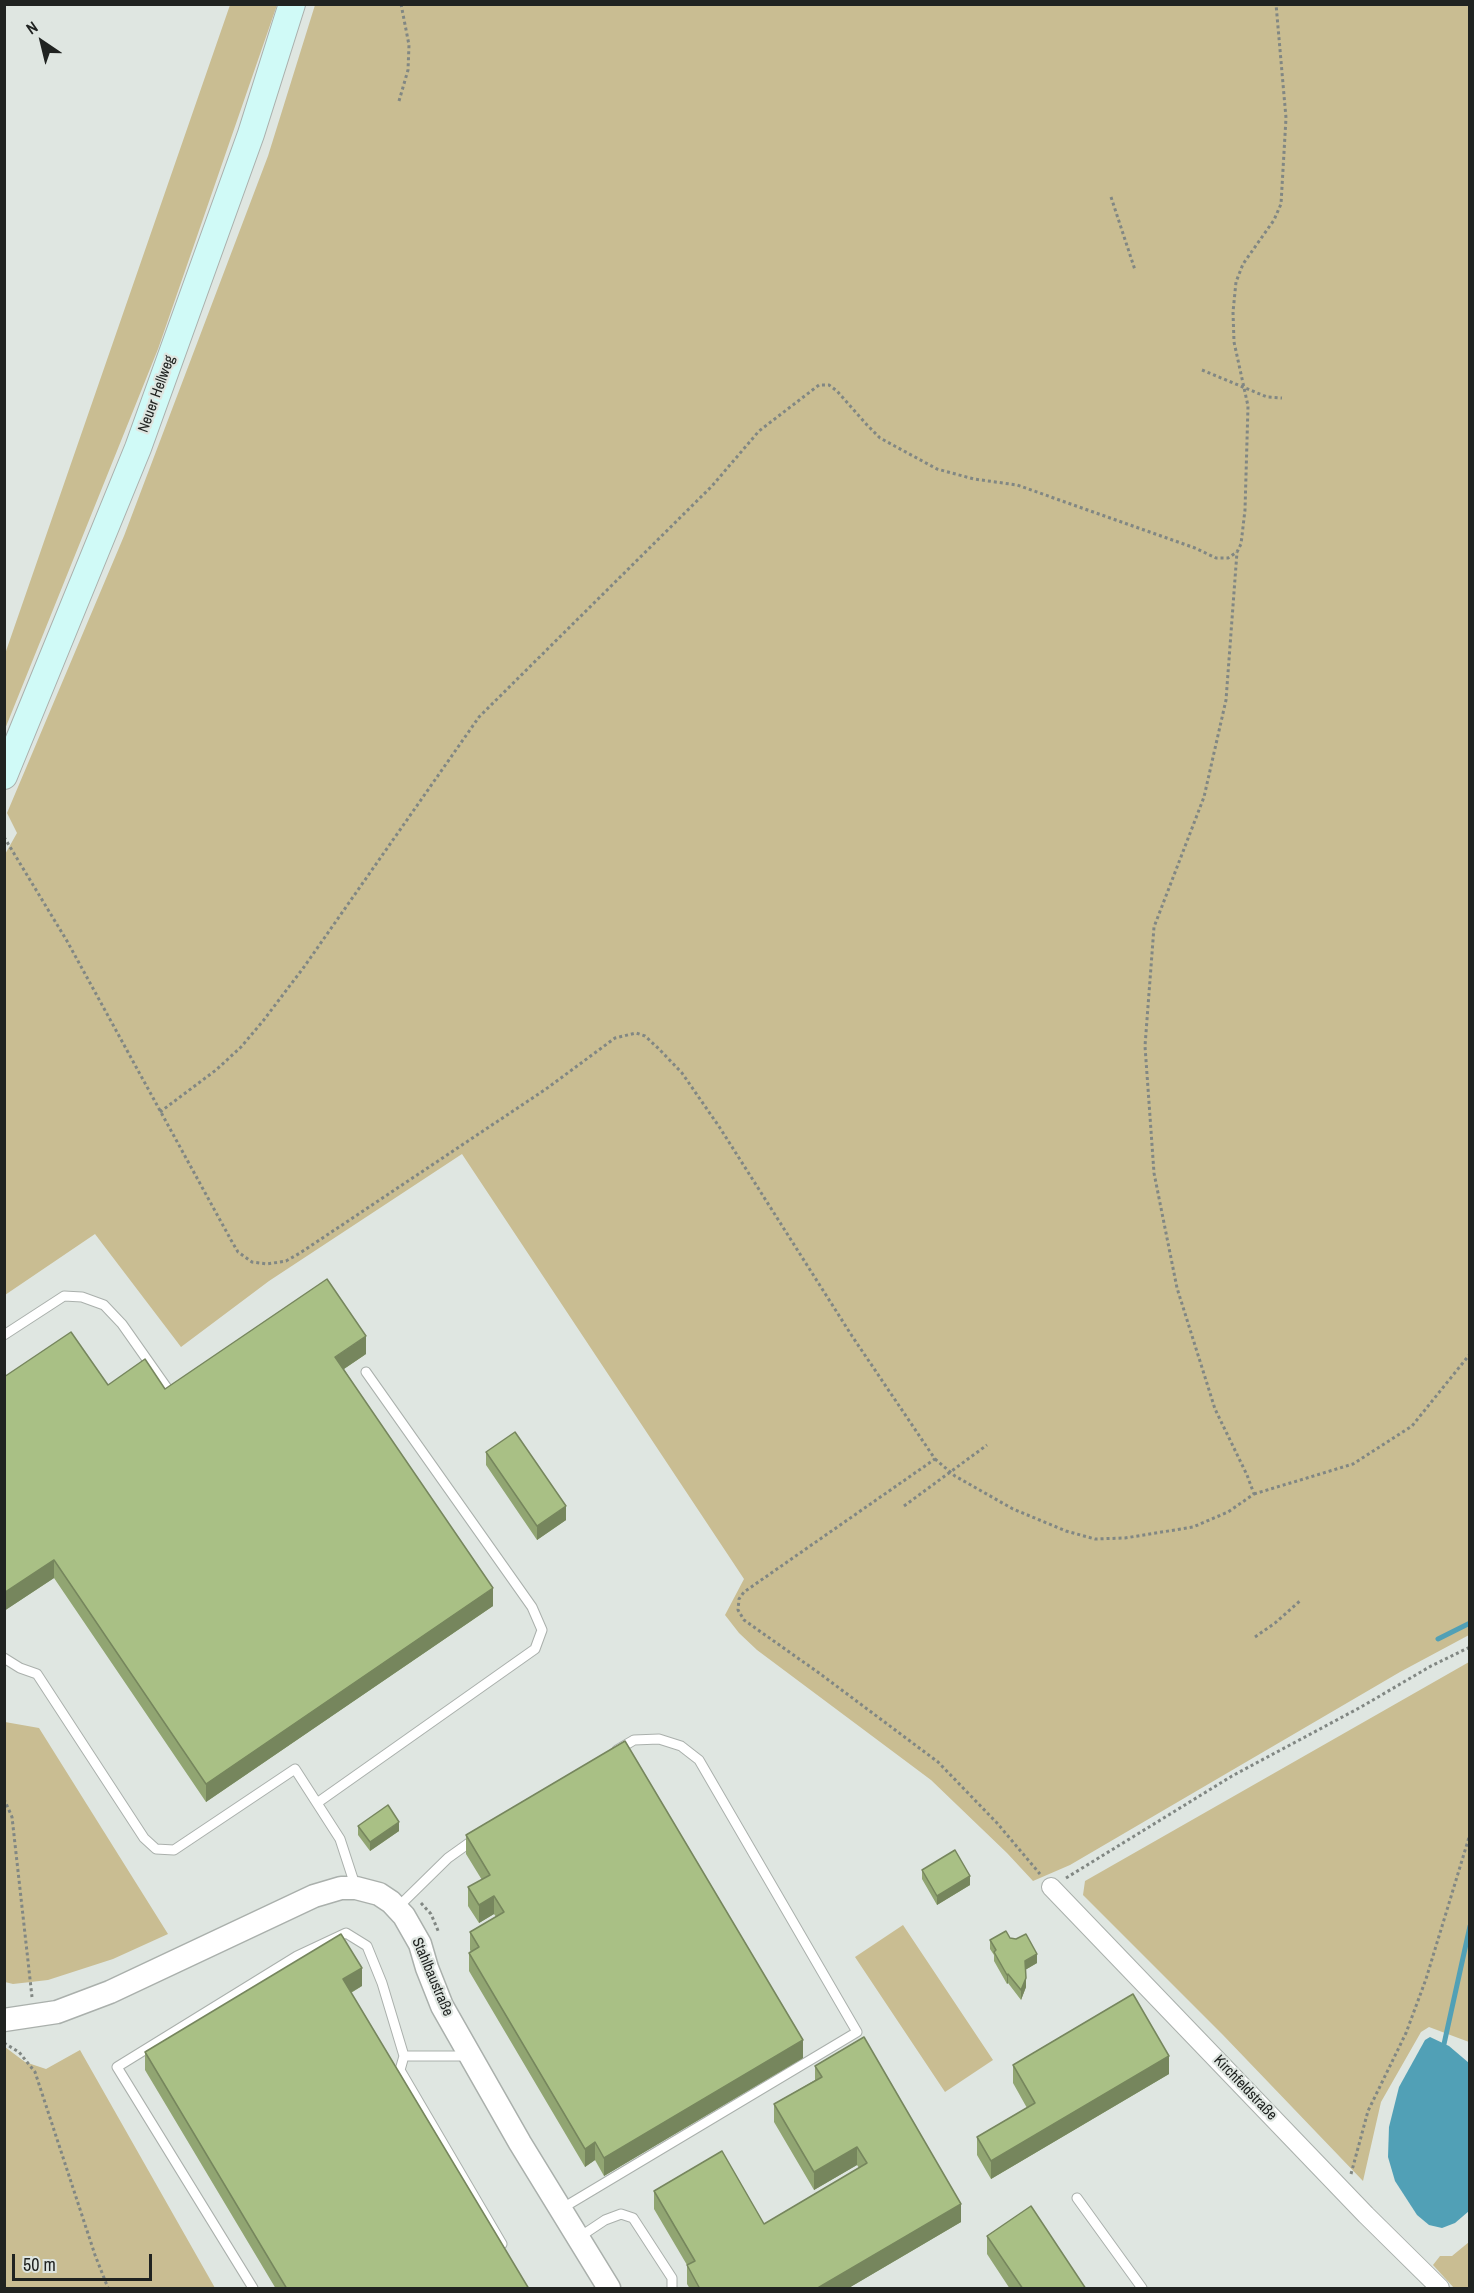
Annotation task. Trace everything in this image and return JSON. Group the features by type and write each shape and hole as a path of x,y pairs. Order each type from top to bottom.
{"main road":[{"name":"Neuer Hellweg","path":"4,776 138,448 251,134 292,4"}],"street":[{"name":"Kirchfeldstraße","path":"1051,1887 1440,2289"},
{"name":"Stahlbaustraße","path":"4,2020 57,2012 110,1992 314,1896 341,1888 356,1888 379,1894 391,1902 404,1916 420,1944 442,2006 609,2289"}],"lane":[{"path":"4,1335 64,1296 82,1297 104,1305 122,1324 167,1388"},
{"path":"317,1803 535,1649 542,1630 532,1607 366,1372"},
{"path":"4,1658 20,1668 38,1674 144,1838 156,1850 174,1850 295,1769 340,1839 356,1888"},
{"path":"561,2209 857,2032 699,1760 681,1746 659,1739 634,1740 604,1758"},
{"path":"397,1908 447,1858 487,1830"},
{"path":"253,2289 117,2067 297,1956 346,1933 367,1946 382,1983 404,2056 400,2070 505,2249"},
{"path":"404,2056 470,2056"},
{"path":"1077,2198 1142,2289"},
{"path":"578,2238 605,2220 621,2214 633,2218 672,2278 672,2289"}],"path":[{"path":"399,101 408,70 409,45 401,4"},
{"path":"1254,1494 1215,1409 1177,1288 1154,1173 1144,1046 1154,927 1204,797 1226,700 1237,552 1241,544 1245,510 1248,406 1234,342 1233,312 1236,282 1243,264 1274,220 1281,204 1286,118 1276,4"},
{"path":"1111,197 1135,270"},
{"path":"1202,370 1267,397 1282,398"},
{"path":"160,1112 216,1070 241,1047 263,1021 304,967 479,717 712,486 759,432 819,384 829,385 837,390 880,438 937,469 974,479 1017,485 1195,548 1216,558 1228,558 1237,552"},
{"path":"4,837 67,941 238,1252 252,1262 267,1264 286,1261 300,1253 546,1089 615,1038 636,1033 645,1036 682,1073 852,1336 935,1459 950,1472 1013,1509 1066,1531 1095,1539 1125,1538 1193,1527 1228,1512 1254,1494 1353,1464 1412,1426 1470,1354"},
{"path":"904,1506 987,1445"},
{"path":"935,1459 744,1592 739,1599 738,1610 744,1620 938,1762 997,1822 1051,1887 1232,1776 1361,1707 1431,1666 1470,1647"},
{"path":"1255,1637 1301,1600"},
{"path":"4,1799 11,1811 32,2001"},
{"path":"1346,2193 1368,2111 1406,2033 1426,1979 1470,1834"},
{"path":"4,2043 19,2052 35,2072 108,2289"}],"shaded area":[{"path":"230,5 277,5 158,349 5,729 5,654"},
{"path":"315,5 1469,5 1469,1635 1400,1672 1070,1865 1033,1881 931,1780 757,1650 739,1633 725,1615 744,1579 462,1154 269,1281 181,1347 95,1234 5,1295 4,856 17,833 7,813 124,536 268,156"},
{"path":"1469,1662 1469,2042 1429,2027 1421,2032 1381,2102 1363,2181 1223,2035 1083,1895 1085,1881"},
{"path":"5,1722 39,1728 168,1934 113,1959 48,1980 13,1984 5,1982"},
{"path":"903,1925 993,2060 945,2092 855,1957"},
{"path":"5,2047 25,2062 46,2069 80,2050 215,2288 5,2288"},
{"path":"1469,2242 1469,2288 1454,2288 1433,2265 1440,2256 1452,2256"}],"water":[{"path":"1430,2037 1449,2046 1469,2063 1469,2211 1455,2223 1442,2228 1429,2225 1417,2215 1395,2181 1388,2157 1389,2127 1399,2087 1425,2040"}],"building":[{"path":"327,1279 366,1336 335,1357 493,1588 206,1784 54,1560 4,1593 4,1377 71,1332 108,1385 145,1359 165,1389"},
{"path":"515,1432 566,1506 537,1526 486,1452"},
{"path":"625,1741 803,2040 604,2158 595,2142 585,2149 469,1953 479,1947 470,1932 504,1912 494,1896 479,1905 468,1887 490,1875 466,1835"},
{"path":"388,1805 399,1822 370,1842 358,1826"},
{"path":"955,1850 970,1876 937,1896 922,1870"},
{"path":"1006,1931 1010,1938 1016,1939 1026,1934 1037,1954 1025,1961 1026,1978 1021,1990 1007,1975 990,1940"},
{"path":"341,1934 362,1968 343,1979 529,2289 287,2289 145,2052"},
{"path":"1133,1994 1169,2056 991,2161 977,2137 1035,2103 1013,2065"},
{"path":"864,2037 961,2204 816,2289 700,2289 687,2265 695,2261 654,2191 722,2151 764,2224 867,2163 857,2147 814,2172 774,2104 822,2077 815,2066"},
{"path":"1031,2206 1086,2289 1023,2289 987,2236"}],"waterway":[{"path":"1438,1639 1470,1623"},
{"path":"1444,2044 1470,1926"}]}
